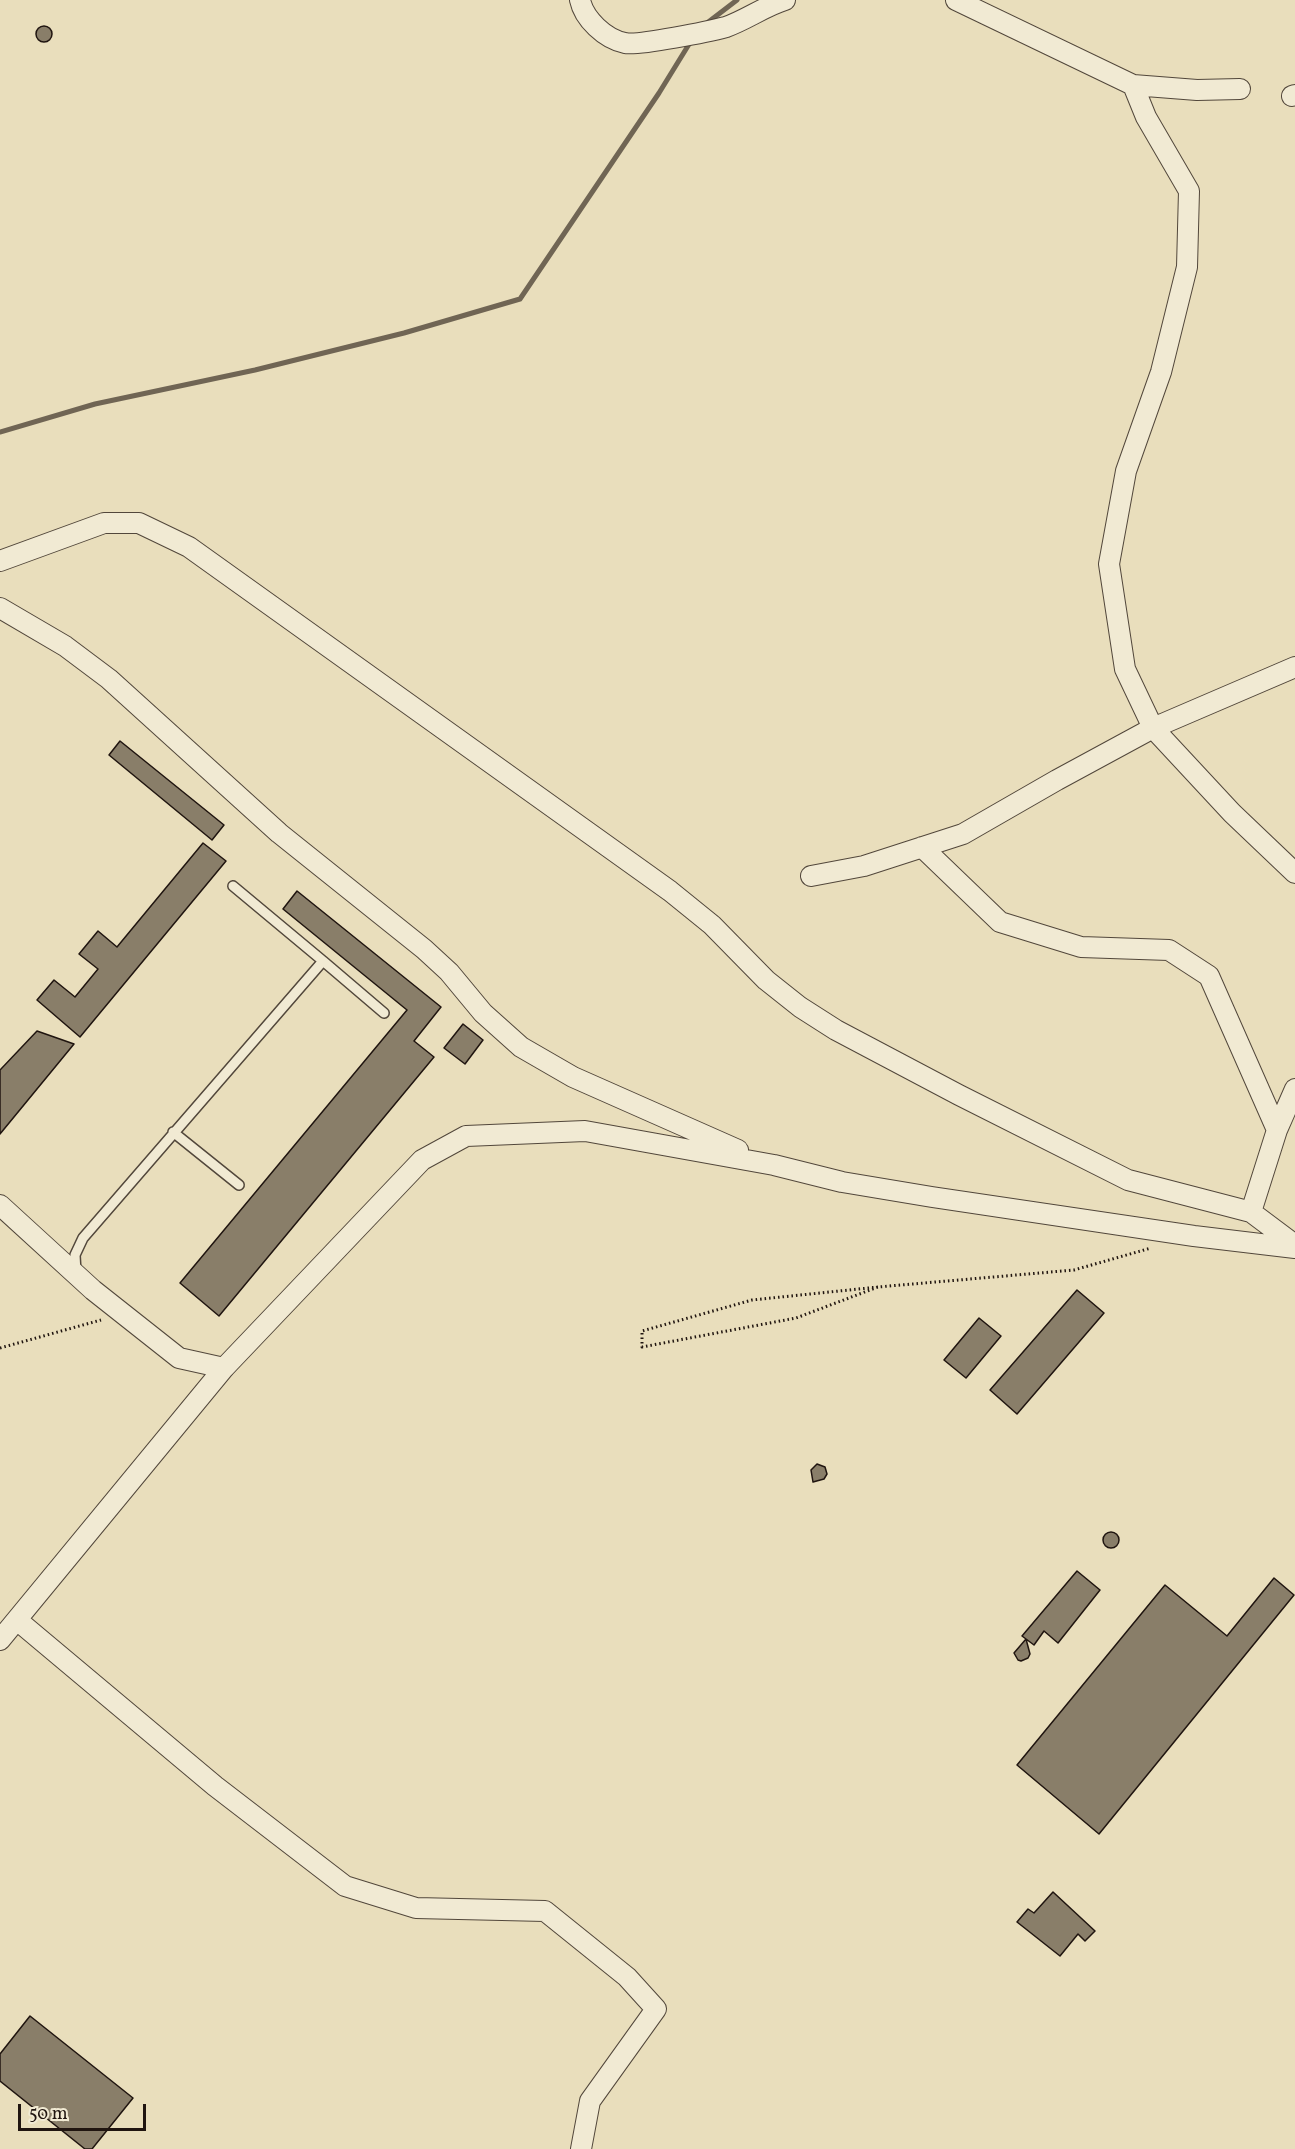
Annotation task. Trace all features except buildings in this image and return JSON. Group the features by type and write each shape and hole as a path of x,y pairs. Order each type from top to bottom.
{"street":[{"path":"581,2 592,24 626,44 724,27 785,0"},
{"path":"956,0 1133,85 1197,90 1240,89"},
{"path":"1133,85 1146,117 1189,191 1187,267 1161,372 1126,471 1108,564 1125,669 1154,728 1232,813 1295,873"},
{"path":"0,561 104,523 139,523 189,547 670,891 712,925 766,980 800,1007 836,1030 958,1095 1128,1180 1251,1212 1295,1247"},
{"path":"0,608 65,646 110,679 279,833 424,949 449,972 483,1013 521,1047 573,1077 675,1124 774,1165"},
{"path":"811,876 864,866 963,834 1154,728 1295,668"},
{"path":"922,847 1000,922 1082,947 1169,950 1209,976 1277,1130"},
{"path":"1251,1212 1277,1130 1295,1089"},
{"path":"0,1640 225,1368 422,1160 466,1136 585,1131 774,1165 842,1182 932,1197 1194,1236 1295,1247"},
{"path":"0,1205 76,1274 179,1358 225,1368"},
{"path":"16,1620 215,1786 345,1886 416,1908 545,1911 627,1977 656,2009 590,2101 581,2149"}],"lane":[{"path":"233,886 384,1013"},
{"path":"76,1274 75,1255 83,1238 323,961"},
{"path":"173,1132 239,1185"}],"path":[{"path":"878,1287 796,1318 642,1347 642,1331 752,1300 878,1287 1074,1270 1161,1245"},
{"path":"0,1348 123,1314"}],"waterway":[{"path":"707,23 737,0"},
{"path":"0,432 95,404 255,370 404,333 520,299 659,93 691,41"}]}
